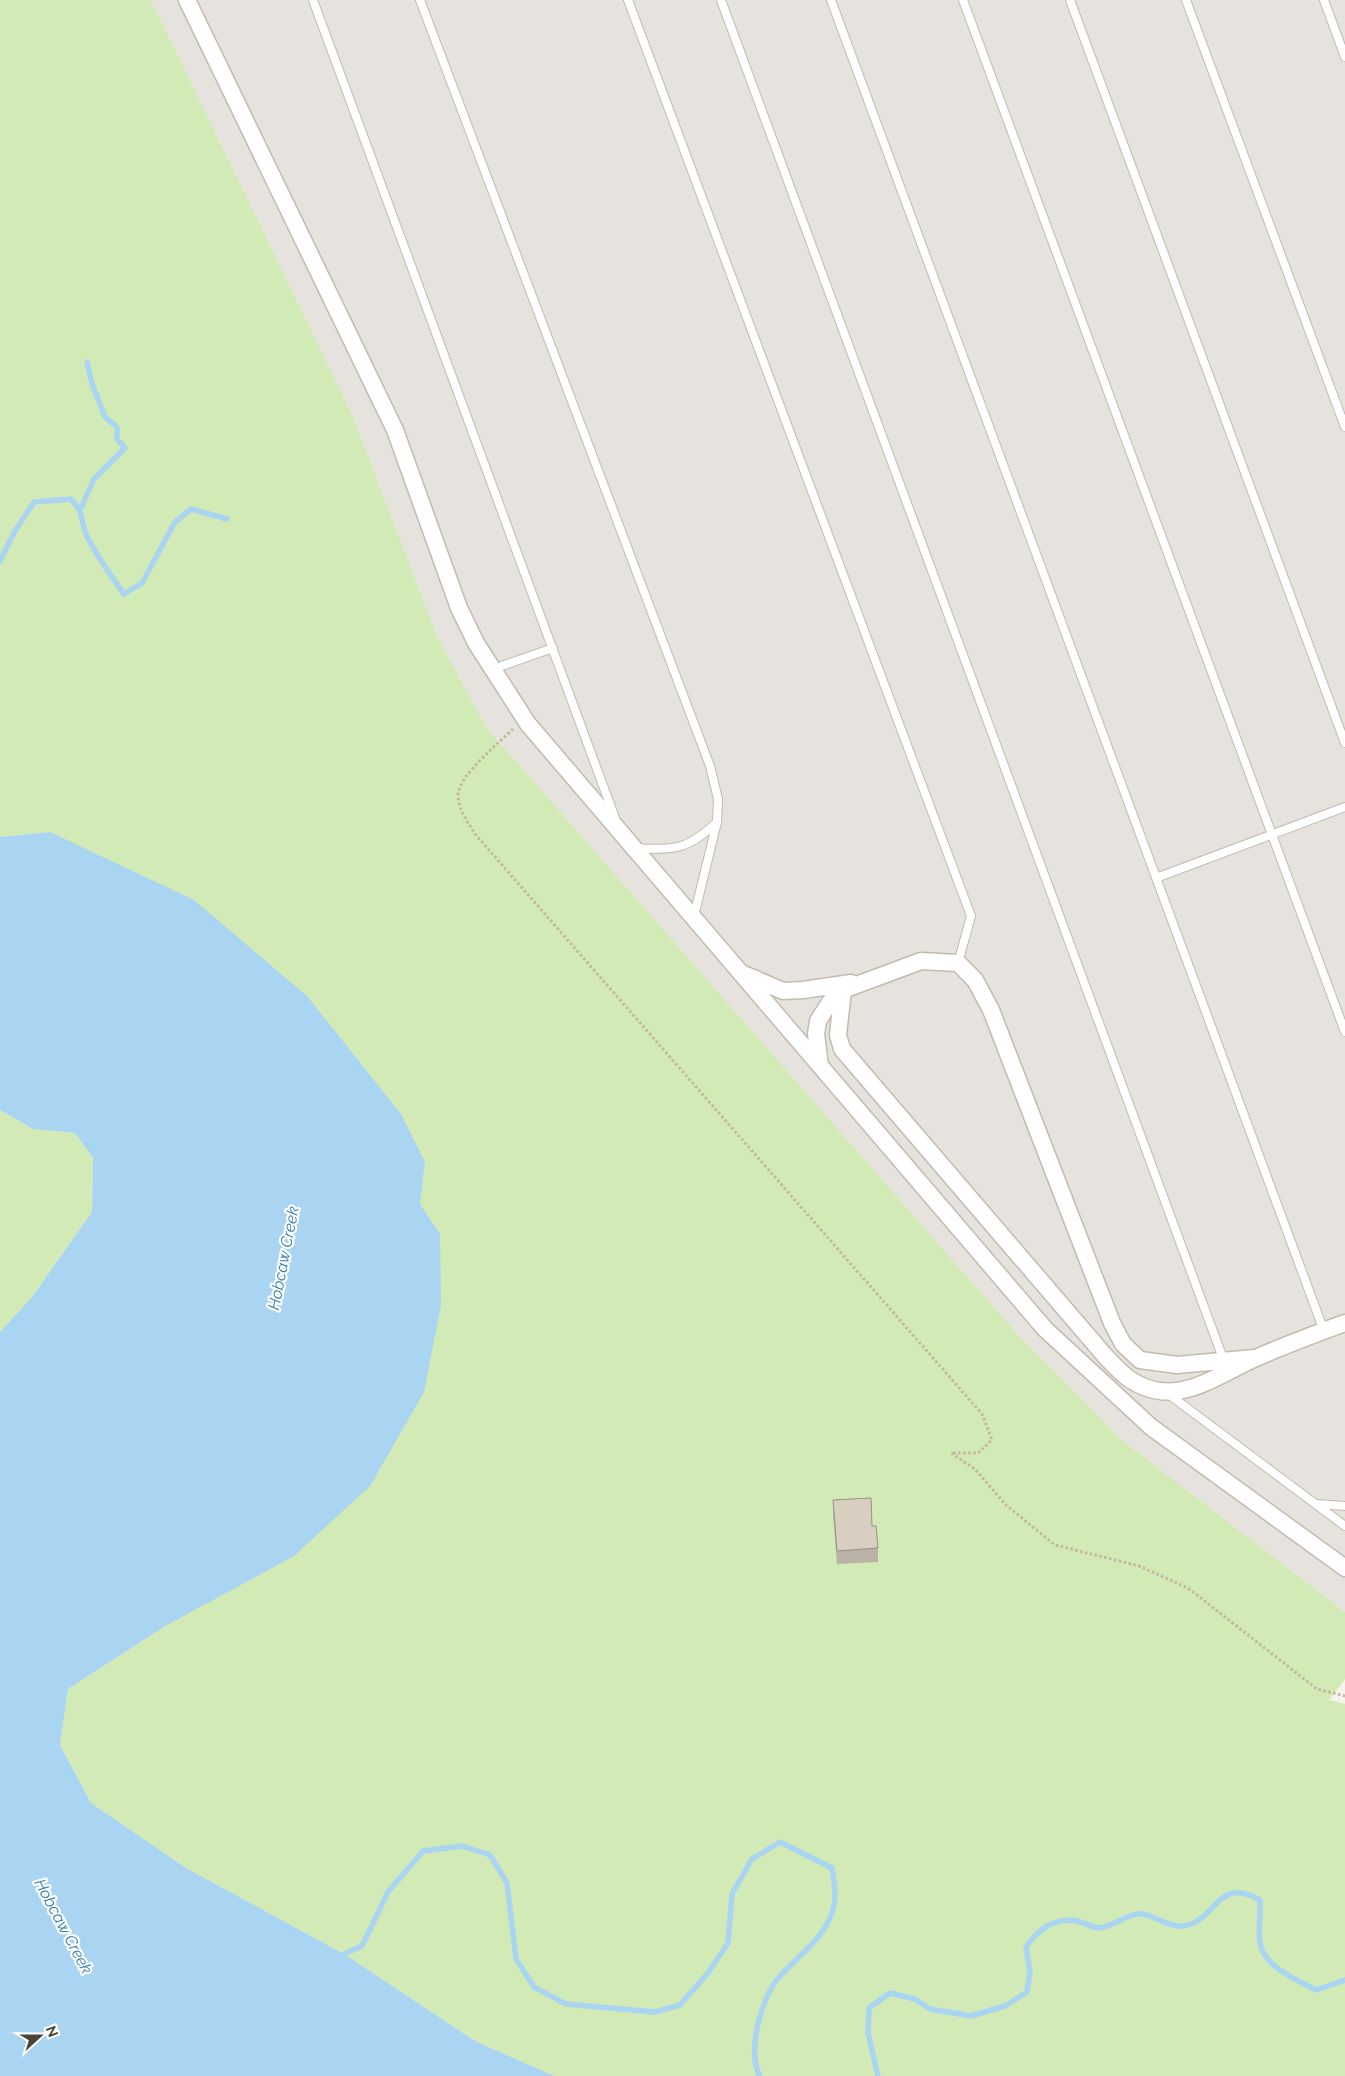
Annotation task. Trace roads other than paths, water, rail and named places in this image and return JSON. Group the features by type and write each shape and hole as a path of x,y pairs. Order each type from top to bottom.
{"street":[{"path":"187,0 395,430 459,608 476,644 525,719 1045,1329 1151,1427 1345,1568"},
{"path":"820,1066 816,1034 818,1020 830,1002 842,990 921,961 958,963 975,980 991,1010 1112,1324 1123,1344 1140,1360 1177,1365 1255,1358"},
{"path":"740,972 772,988 783,991 868,981"},
{"path":"842,990 838,1035 842,1049 1106,1357 1129,1378 1149,1388 1178,1392 1206,1384 1255,1358 1345,1323"}],"lane":[{"path":"313,0 553,648 618,830"},
{"path":"420,0 710,766 718,799 717,822 694,918"},
{"path":"628,0 972,916 958,963"},
{"path":"721,0 1224,1361"},
{"path":"830,0 1324,1331"},
{"path":"963,0 1345,1032"},
{"path":"1070,0 1345,743"},
{"path":"1186,0 1345,427"},
{"path":"1324,0 1345,57"},
{"path":"493,669 553,648"},
{"path":"1156,878 1345,807"},
{"path":"634,848 658,850 680,846 699,840 717,822"},
{"path":"1163,1390 1345,1526"},
{"path":"1316,1504 1345,1506"},
{"path":"1333,1516 1345,1516"}],"water":[{"name":"Hobcaw Creek","path":"50,832 194,900 307,996 401,1114 425,1162 420,1204 440,1234 441,1305 424,1392 370,1486 294,1556 167,1625 68,1689 60,1745 91,1803 186,1868 344,1954 475,2041 554,2076 0,2076 0,1332 32,1297 92,1212 93,1158 75,1133 33,1129 0,1110 0,837"}],"waterway":[{"path":"81,508 94,479 125,448 117,439 117,427 105,417 92,384 87,362"},
{"path":"0,561 15,531 34,502 71,499 80,512 86,534 94,550 124,594 142,583 175,522 191,509 227,519"},
{"path":"344,1954 362,1946 388,1892 423,1851 462,1846 490,1855 507,1883 516,1959 534,1987 566,2004 655,2012 680,2005 708,1973 728,1943 732,1894 752,1859 780,1842 832,1868 835,1901 832,1914 819,1936 781,1975 768,1995 762,2009 755,2039 756,2066 760,2076"},
{"path":"878,2076 868,2033 869,2008 890,1993 915,1999 930,2009 971,2016 1005,2006 1027,1992 1030,1972 1026,1947 1042,1930 1061,1921 1077,1921 1099,1928 1132,1915 1143,1914 1173,1925 1183,1926 1194,1923 1203,1917 1225,1896 1234,1893 1245,1894 1260,1900 1260,1943 1263,1952 1274,1966 1316,1990 1345,1980"}]}
